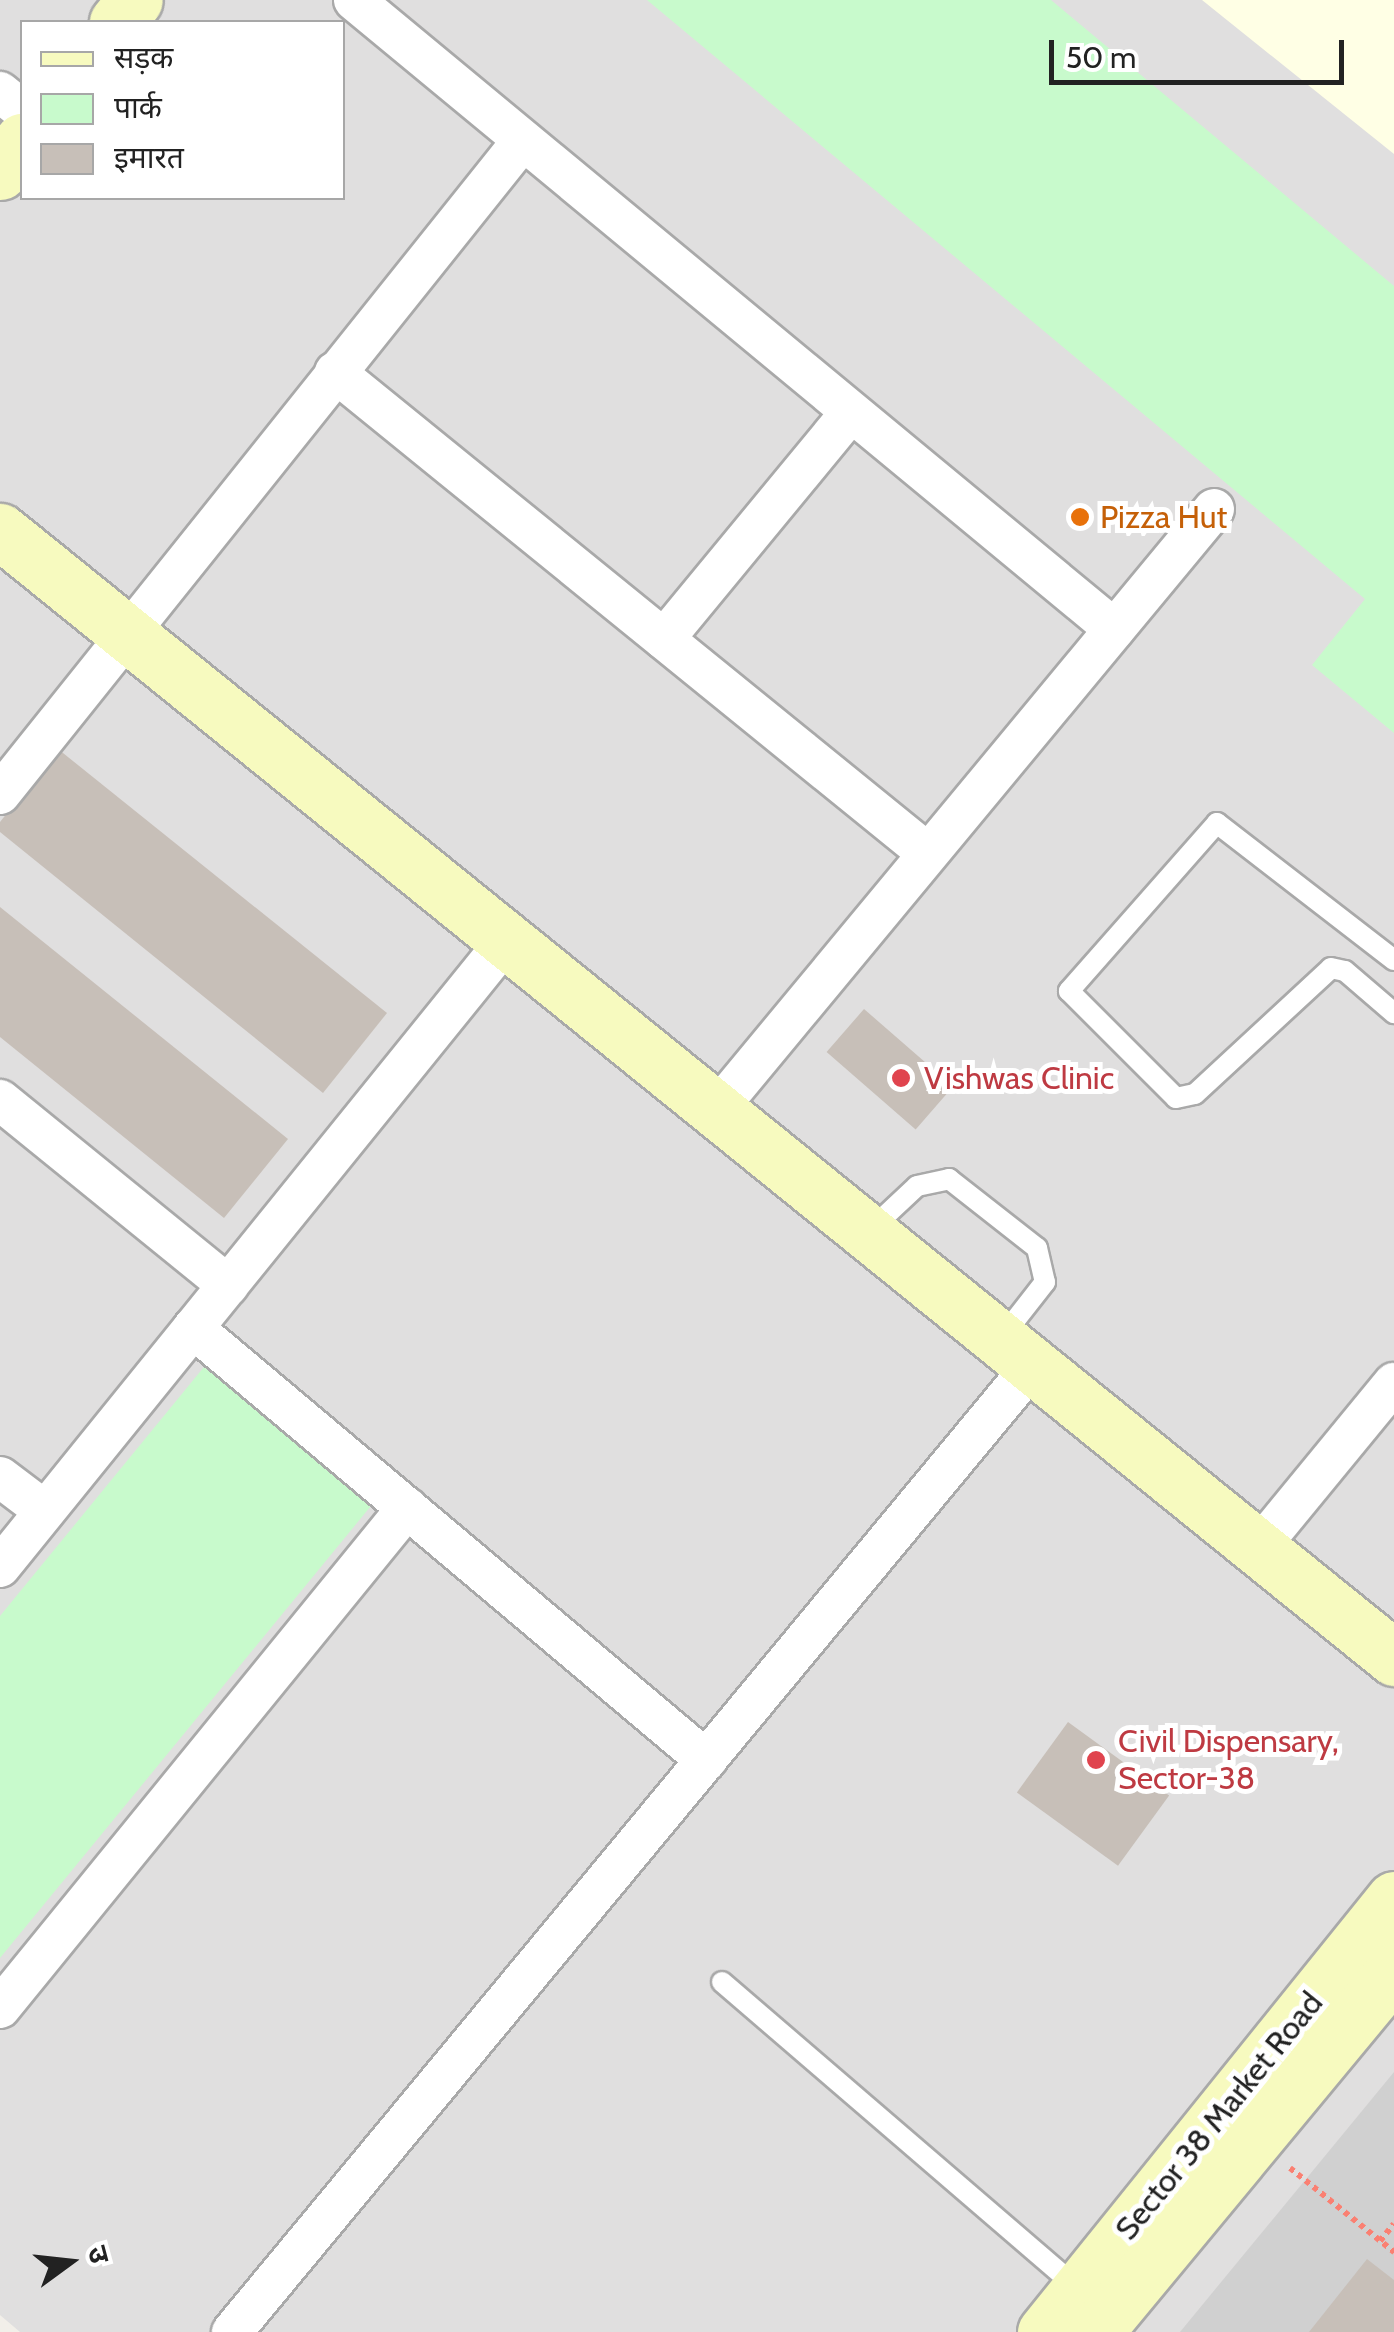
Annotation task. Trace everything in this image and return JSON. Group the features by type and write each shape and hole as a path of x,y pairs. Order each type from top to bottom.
{"street":[{"path":"119,20 135,0"},
{"path":"354,0 1114,629"},
{"path":"0,92 20,108"},
{"path":"0,794 523,140"},
{"path":"0,172 20,144"},
{"path":"335,372 926,852"},
{"path":"664,639 851,412"},
{"path":"717,1109 1214,509"},
{"path":"0,531 1394,1658"},
{"path":"0,1567 507,940"},
{"path":"0,1100 228,1285"},
{"path":"193,1328 706,1760"},
{"path":"232,2332 706,1760 1017,1351"},
{"path":"1260,1546 1394,1383"},
{"path":"0,1476 45,1511"},
{"path":"0,2008 407,1508"},
{"name":"Sector 38 Market Road","path":"1087,2311 1394,1899"},
{"name":"Sector 38 Market Road","path":"1044,2332 1087,2311 1255,2138 1394,1970"}],"lane":[{"path":"1394,960 1218,823 1070,991 1176,1098 1195,1094 1331,968 1344,971 1394,1013"},
{"path":"869,1232 917,1186 948,1178 1037,1248 1045,1282 1017,1351"},
{"path":"722,1982 1087,2311"}],"path":[{"path":"1255,2138 1394,2252"},
{"path":"1380,2241 1394,2224"}],"shaded area":[{"path":"0,0 1394,0 1394,2332 20,2332 0,2315"},
{"path":"1202,0 1394,0 1394,154"},
{"path":"1394,2072 1394,2332 1180,2332"}],"green space":[{"path":"647,0 1051,0 1394,286 1394,733 1312,665 1365,599"},
{"path":"208,1362 375,1501 0,1958 0,1616"}],"building":[{"path":"58,749 387,1013 323,1093 0,832 0,822"},
{"path":"0,907 288,1139 224,1218 0,1037"},
{"path":"864,1009 953,1086 916,1129 827,1052"},
{"path":"1068,1722 1169,1795 1118,1866 1017,1792"},
{"path":"1367,2259 1394,2280 1394,2332 1309,2332"}],"place":[{"name":"Pizza Hut","path":"1080,517"},
{"name":"Vishwas Clinic","path":"901,1078"},
{"name":"Civil Dispensary, Sector-38","path":"1096,1760"}]}
